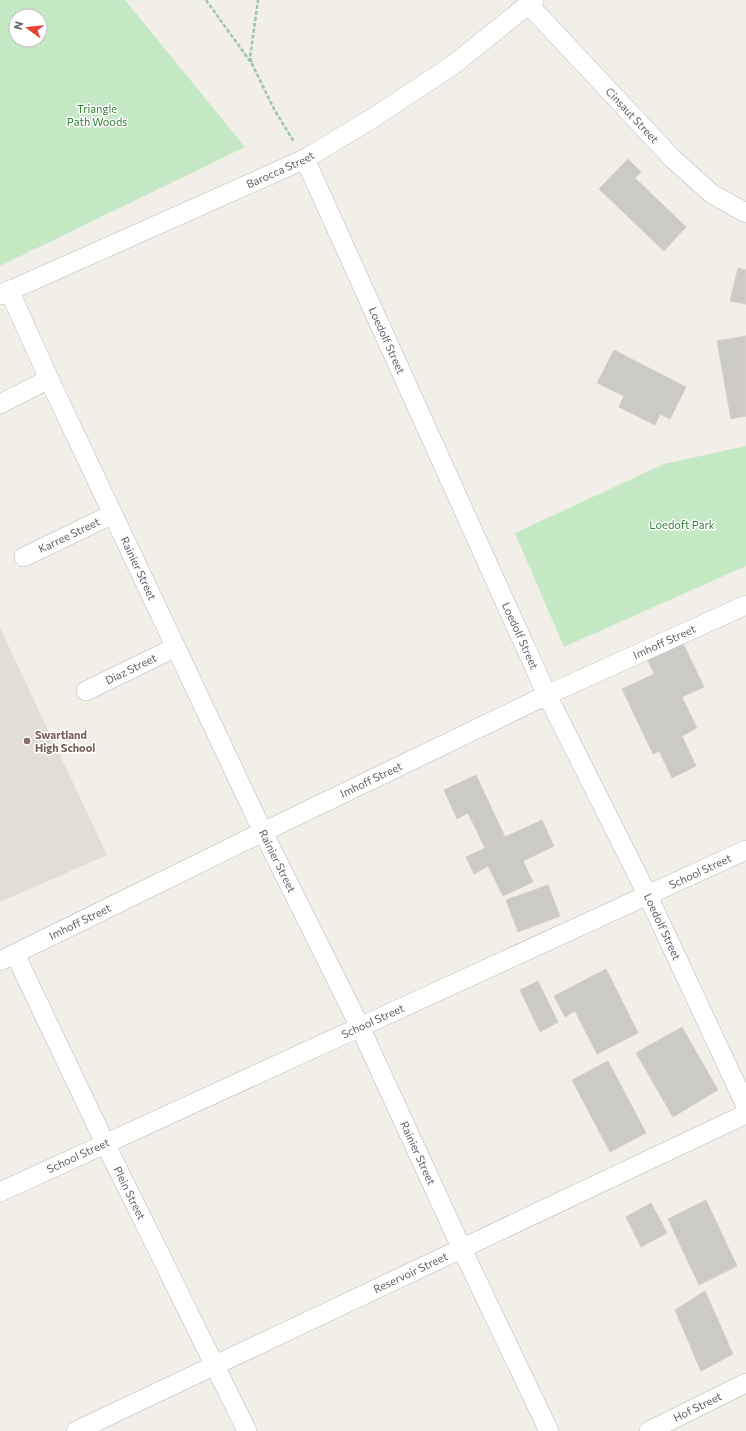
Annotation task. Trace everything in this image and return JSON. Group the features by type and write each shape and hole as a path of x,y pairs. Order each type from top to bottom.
{"street":[{"name":"Barocca Street","path":"5,292 305,159 376,116 454,65 532,3"},
{"name":"Cinsaut Street","path":"532,3 673,159 712,194 746,213"},
{"name":"Loedolf Street","path":"305,159 547,696 648,896 746,1106"},
{"name":"Rainier Street","path":"5,292 49,379 263,832 360,1027 462,1249 549,1431"},
{"path":"0,404 49,379"},
{"name":"Karree Street","path":"24,557 113,514"},
{"name":"Imhoff Street","path":"7,958 263,832 547,696 746,605"},
{"name":"Diaz Street","path":"86,692 176,647"},
{"name":"School Street","path":"0,1192 746,850"},
{"name":"Plein Street","path":"7,958 105,1143 247,1431"},
{"name":"Reservoir Street","path":"76,1431 746,1114"},
{"name":"Hof Street","path":"649,1431 746,1383"}],"path":[{"path":"206,0 252,64 274,109 305,159"},
{"path":"258,0 250,58 274,109"}],"shaded area":[{"name":"Swartland High School","path":"0,628 107,855 0,902"}],"green space":[{"name":"Triangle Path Woods","path":"0,0 125,0 245,147 0,266"},
{"name":"Loedoft Park","path":"746,446 746,566 564,647 515,533 664,464"}],"building":[{"path":"628,159 641,172 635,178 686,227 664,251 599,189"},
{"path":"738,268 746,270 746,304 730,301"},
{"path":"746,336 746,416 731,419 717,341"},
{"path":"614,350 686,387 670,419 660,414 655,425 619,407 624,396 597,383"},
{"path":"680,637 704,687 682,697 697,728 682,736 696,766 672,778 659,751 653,754 622,689 654,674 645,654"},
{"path":"476,775 505,837 542,820 554,846 523,861 533,882 503,896 488,866 474,874 466,857 485,848 468,813 457,819 444,790"},
{"path":"548,885 560,916 518,932 506,900"},
{"path":"606,969 638,1033 597,1054 575,1011 565,1017 554,996"},
{"path":"538,981 558,1022 540,1032 520,990"},
{"path":"682,1027 718,1090 673,1117 636,1053"},
{"path":"608,1061 646,1133 610,1152 572,1080"},
{"path":"706,1200 737,1266 699,1285 668,1219"},
{"path":"651,1203 667,1233 641,1247 626,1217"},
{"path":"705,1291 733,1354 701,1371 675,1310"}],"place":[{"name":"Swartland High School","path":"27,741"}]}
